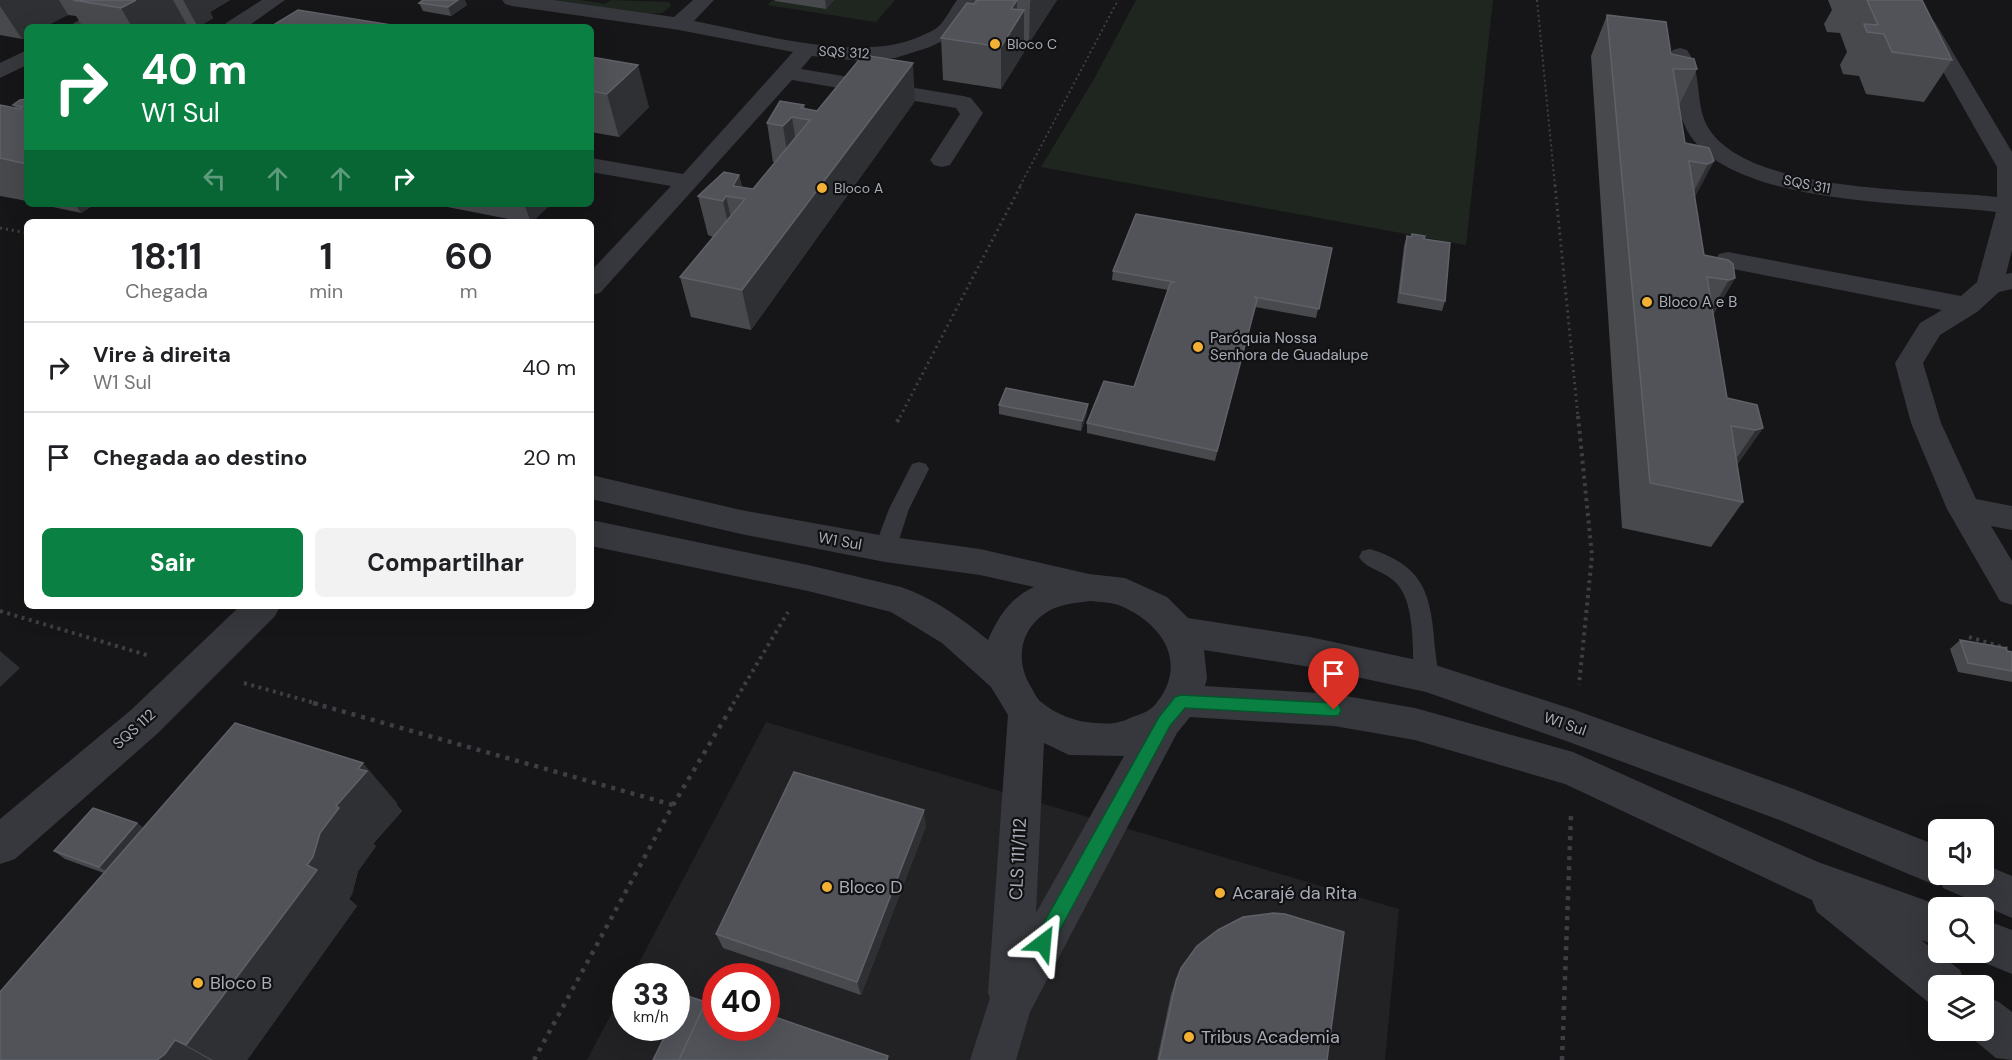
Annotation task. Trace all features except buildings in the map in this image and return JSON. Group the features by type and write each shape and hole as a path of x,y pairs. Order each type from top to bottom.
{"street":[{"path":"87,24 132,0"},
{"path":"238,24 275,0"},
{"name":"SQS 312","path":"512,0 679,24 807,50 861,55 904,49 945,32 967,0"},
{"path":"679,24 704,0"},
{"path":"1917,7 2009,167 2011,208 2001,283 1930,329 1909,363 1916,400 1963,509 2012,591"},
{"name":"SQS 312","path":"594,284 807,50"},
{"name":"SQS 311","path":"1680,54 1697,129 1707,144 1730,160 1771,177 1820,188 2011,208"},
{"path":"0,72 24,58"},
{"path":"788,73 963,103 972,113 942,160"},
{"path":"594,166 687,182"},
{"path":"1728,260 1967,306"},
{"name":"W1 Sul","path":"594,488 741,522 885,549 980,562 1090,587"},
{"path":"1963,509 2012,518"},
{"path":"594,534 808,578 901,601 955,633 1004,676 1027,713 1069,738 1120,741 1172,711 1345,712 1415,724 1573,769 1810,879 1928,921"},
{"path":"1004,676 1003,648 1013,624 1033,603 1060,591 1090,587 1125,592 1155,607 1178,631 1188,654 1189,678 1172,711"},
{"name":"SQS 112","path":"0,845 144,722 259,609"},
{"name":"W1 Sul","path":"1178,631 1310,652 1426,677 1575,727 1794,807 1928,862"},
{"name":"CLS 111/112","path":"993,1060 1010,1004 1172,711"},
{"name":"CLS 111/112","path":"1010,1004 1027,713"},
{"path":"1810,879 1930,975"},
{"path":"1984,885 2012,897"},
{"path":"1994,945 2012,952"},
{"path":"1994,1027 2012,1042"}],"lane":[{"path":"885,549 899,509 919,468"},
{"path":"1370,556 1395,568 1413,586 1420,617 1426,677"}],"path":[{"path":"897,422 1118,0"},
{"path":"1537,0 1592,556 1575,727"},
{"path":"0,228 24,232"},
{"path":"534,1060 674,805 808,578"},
{"path":"0,611 197,670 674,805"},
{"path":"1970,637 2012,650"},
{"path":"1562,1060 1573,769"}],"shaded area":[{"path":"544,0 580,0 605,4 611,0 669,2 671,6 662,13 646,14"},
{"path":"773,0 895,0 876,22 767,5"},
{"path":"1136,0 1493,0 1466,245 1041,167 1094,79"},
{"path":"766,722 1399,909 1385,1060 587,1060 612,1013 612,1041 690,1041 690,963 639,963"}],"place":[{"name":"Bloco C","path":"995,44"},
{"name":"Bloco A","path":"822,188"},
{"name":"Bloco A e B","path":"1647,302"},
{"name":"Paróquia Nossa Senhora de Guadalupe","path":"1198,347"},
{"name":"Bloco D","path":"827,887"},
{"name":"Acarajé da Rita","path":"1220,893"},
{"name":"Bloco B","path":"198,983"},
{"name":"Tribus Academia","path":"1189,1037"}],"route":[{"path":"1043,943 1164,722 1181,701 1334,710"}]}
